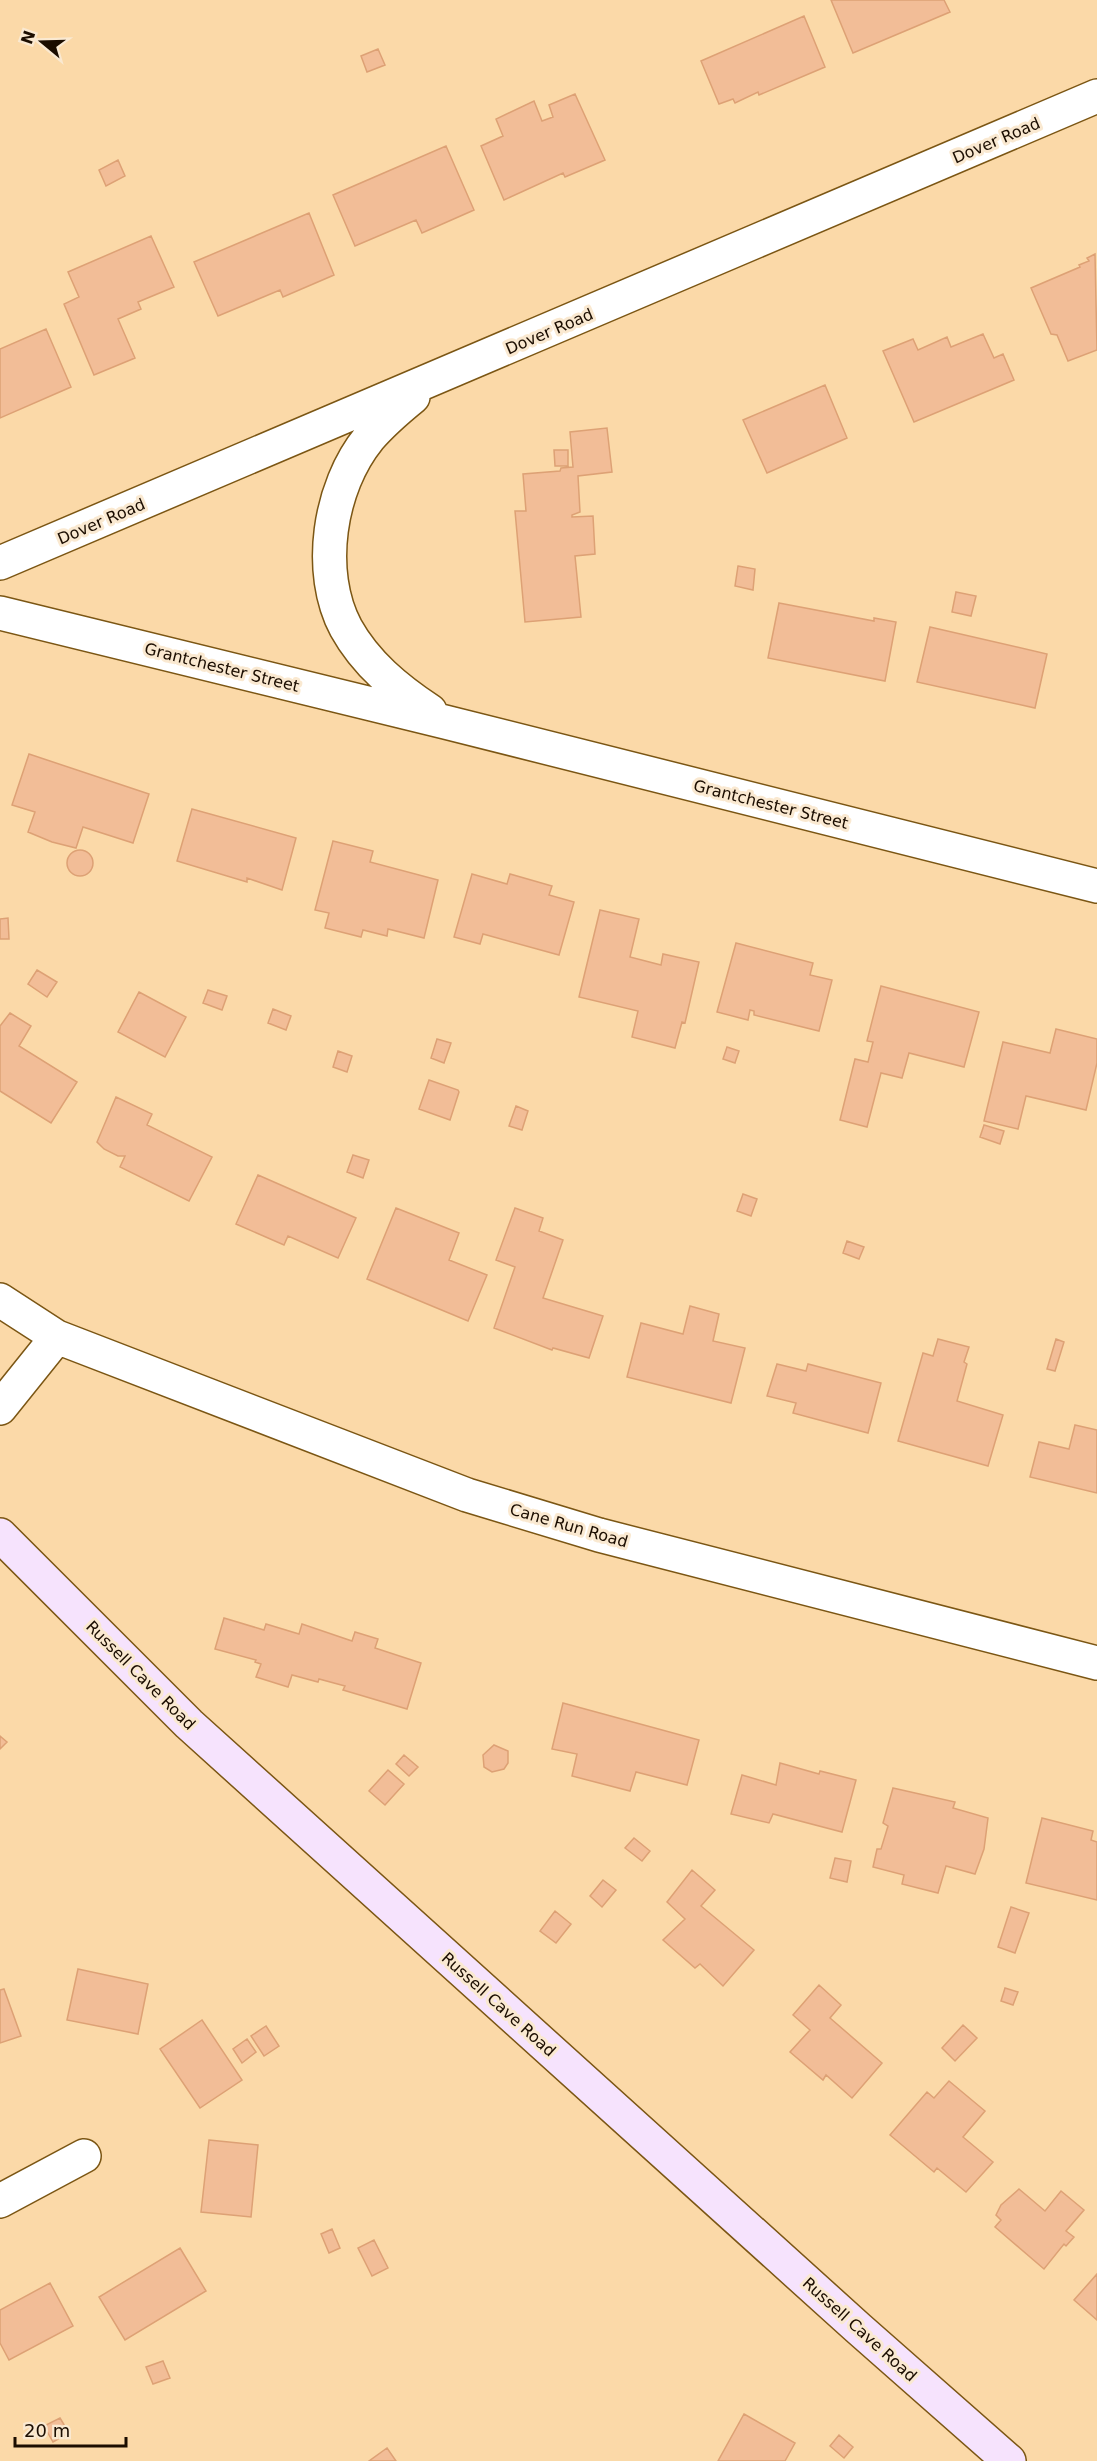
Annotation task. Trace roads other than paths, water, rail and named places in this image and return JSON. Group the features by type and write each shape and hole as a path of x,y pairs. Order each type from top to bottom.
{"main road":[{"name":"Russell Cave Road","path":"0,1535 189,1724 840,2312 1009,2461"}],"street":[{"name":"Dover Road","path":"0,563 1097,96"},
{"name":"Grantchester Street","path":"432,381 391,415 368,439 351,466 337,502 329,541 332,586 346,628 374,667 399,691 445,722"},
{"name":"Grantchester Street","path":"0,613 1097,886"},
{"name":"Cane Run Road","path":"0,1300 57,1337 467,1495 599,1535 1097,1663"},
{"path":"0,1408 57,1337"},
{"path":"0,2201 84,2156"}]}
